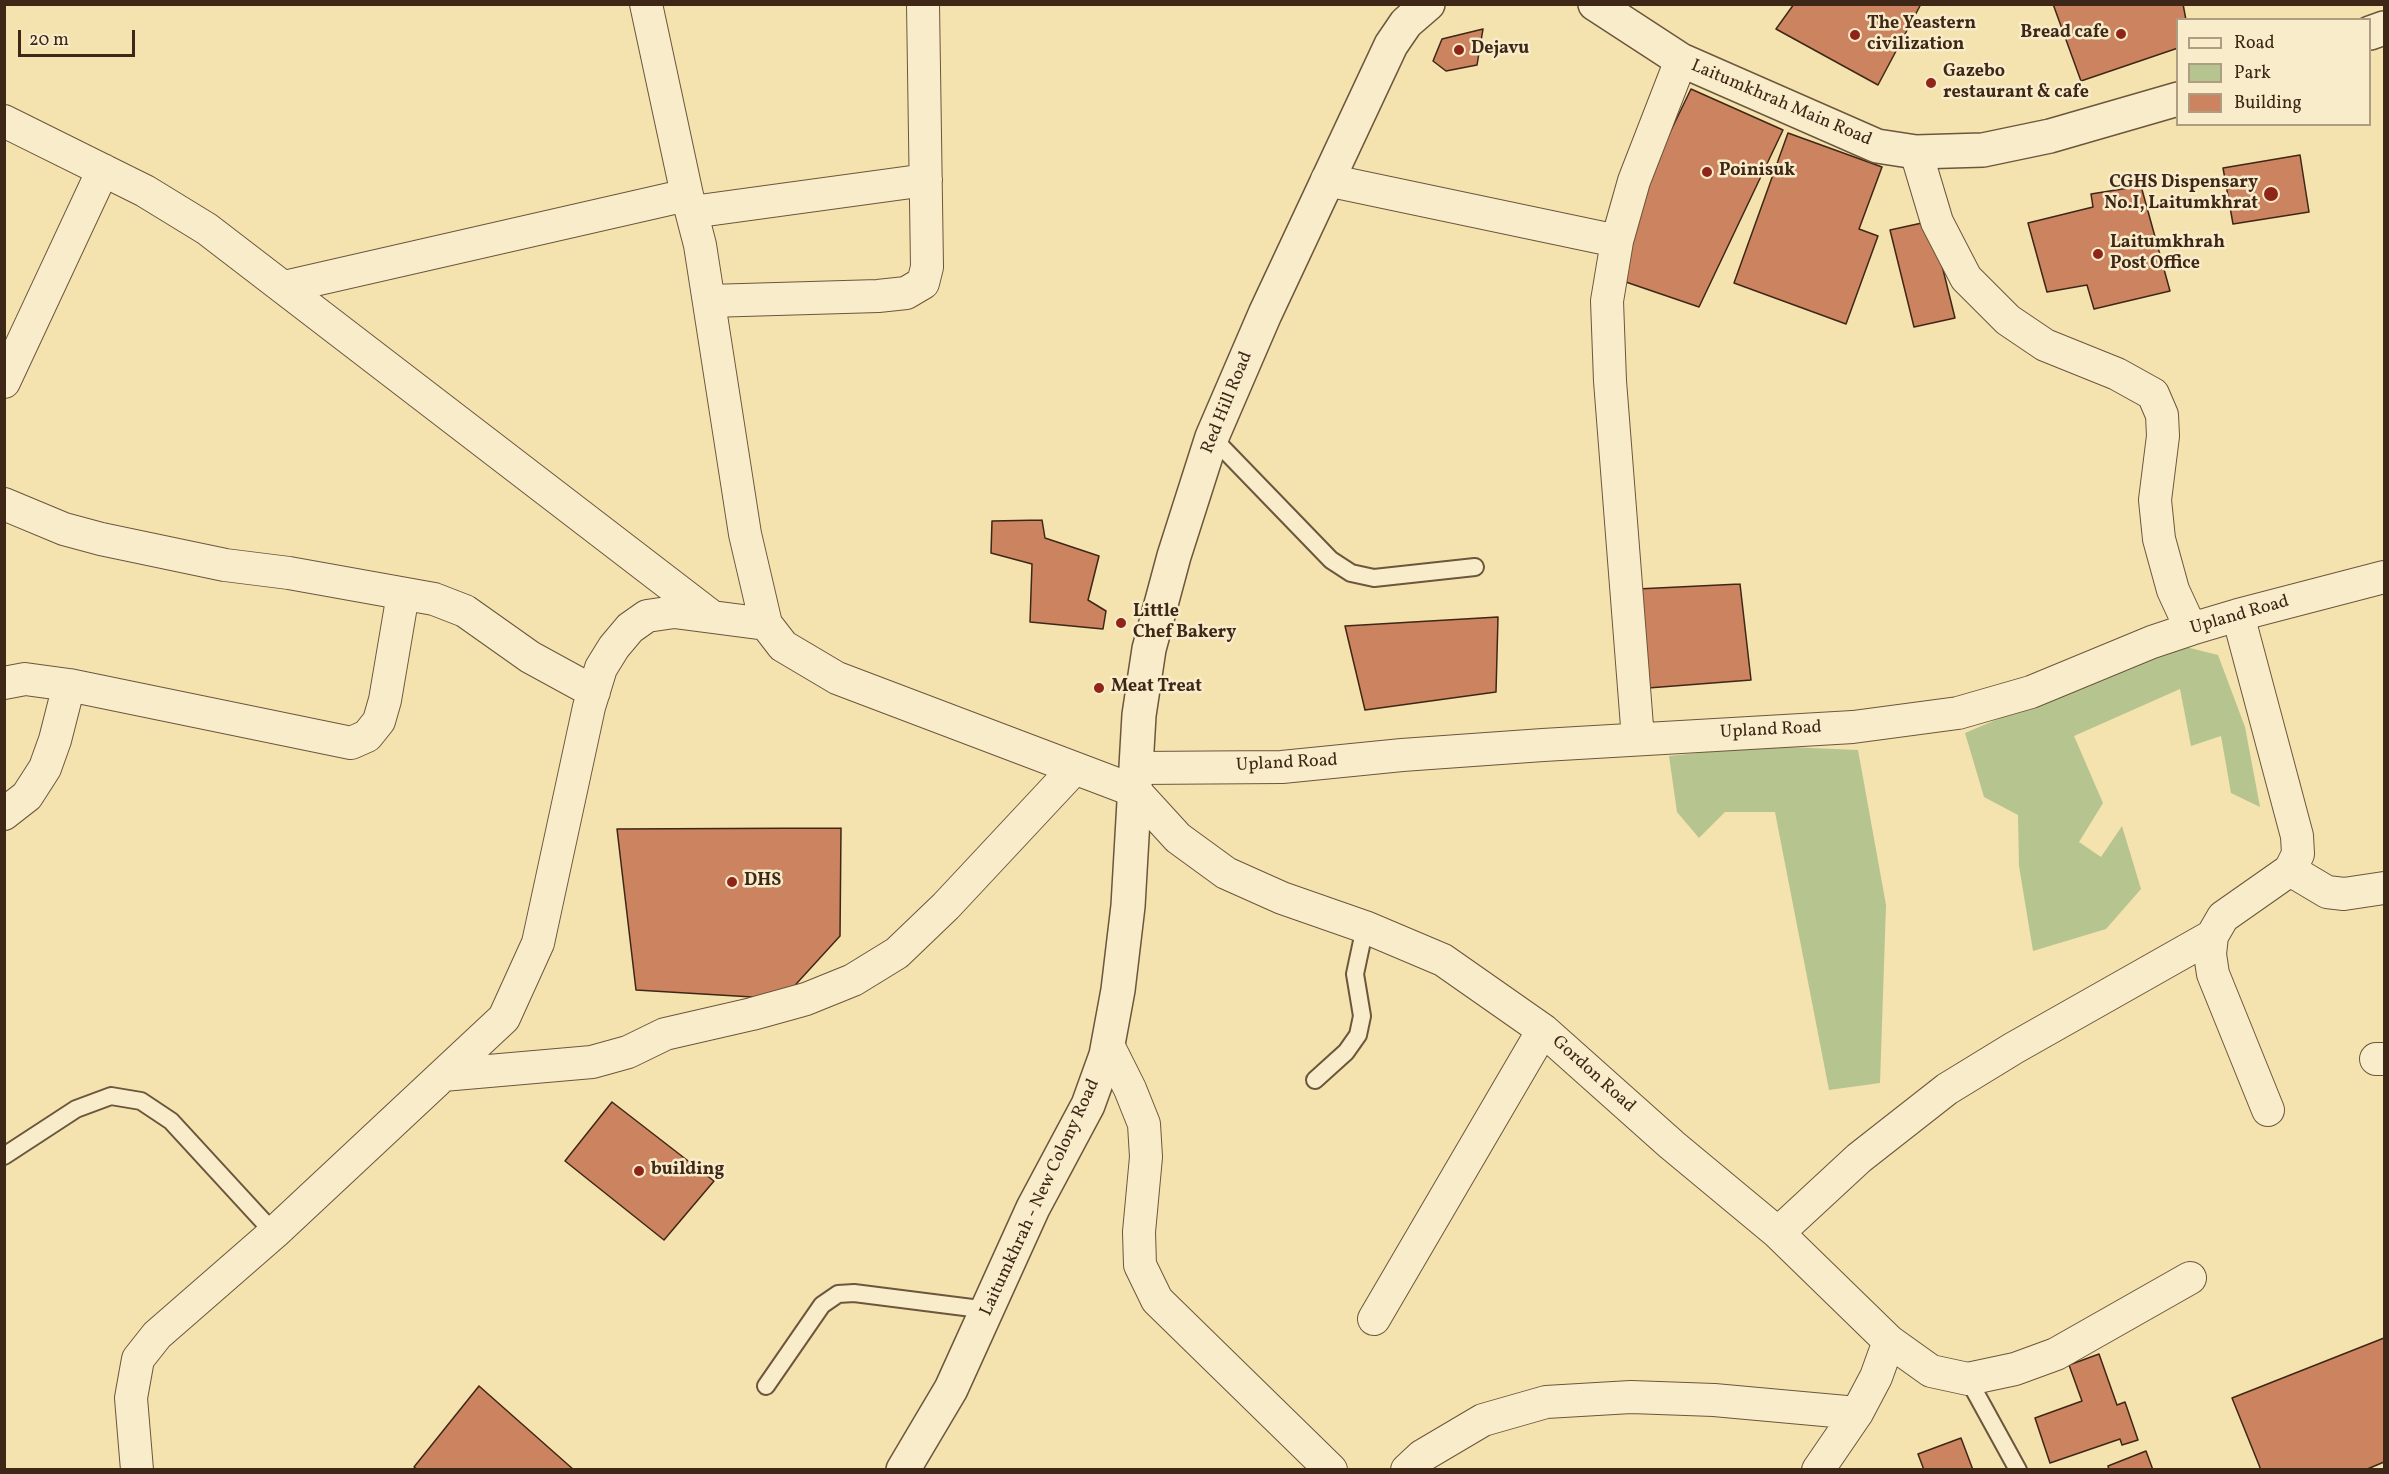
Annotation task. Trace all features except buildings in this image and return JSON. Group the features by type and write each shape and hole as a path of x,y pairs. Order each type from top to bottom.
{"street":[{"path":"646,4 700,245 745,534 766,624 783,646 837,678 999,738 1074,769 1136,780"},
{"path":"709,301 906,293 923,283 927,267 923,4"},
{"name":"Red Hill Road","path":"1132,838 1139,715 1149,649 1174,556 1212,437 1264,314 1391,45 1406,23 1428,4"},
{"name":"Laitumkhrah Main Road","path":"1595,4 1681,60 1877,146 1916,152 1983,150 2050,136 2176,100"},
{"path":"1618,4 1638,31"},
{"path":"1638,739 1610,381 1607,301 1617,242 1634,181 1681,60"},
{"path":"4,121 178,209 284,287 712,616"},
{"path":"1916,152 1938,222 1966,278 2008,320 2045,345 2116,374 2153,394 2162,415 2163,436 2154,500 2159,539 2173,590 2191,629"},
{"path":"4,382 103,170"},
{"path":"284,287 689,203 926,180"},
{"path":"1327,180 1617,242"},
{"path":"4,504 64,529 101,539 225,565 289,573 434,599 465,611 530,657 594,692"},
{"name":"Upland Road","path":"1136,780 1402,755 1853,727 1958,713 2031,692 2152,642 2191,629 2238,615 2384,580"},
{"path":"4,683 25,679 69,685 351,743 367,736 379,721 385,700 403,594"},
{"path":"137,1470 130,1398 138,1359 157,1335 274,1233 504,1018 538,943 594,692 601,668 614,646 630,628 647,616 674,612 766,624"},
{"path":"2238,615 2297,836 2298,854 2290,870 2223,917 2212,936 2210,954 2213,974 2268,1110"},
{"path":"4,814 27,796 45,768 55,740 69,685"},
{"path":"443,1075 592,1062 628,1052 665,1034 806,999 853,980 897,953 938,914 1074,769"},
{"name":"Gordon Road","path":"1136,780 1178,838 1226,873 1282,898 1365,927 1443,960 1542,1030 1672,1145 1778,1233 1889,1341 1931,1371 1968,1379"},
{"name":"Laitumkhrah - New Colony Road","path":"903,1470 951,1389 1034,1208 1088,1105 1108,1045 1128,906 1132,838"},
{"path":"2290,870 2328,892 2344,894 2385,888"},
{"path":"1778,1233 1859,1158 1947,1089 2014,1048 2212,936"},
{"path":"1374,1319 1542,1030"},
{"path":"1108,1045 1144,1124 1146,1157 1138,1232 1140,1265 1157,1300 1331,1470"},
{"path":"1968,1379 2015,1369 2056,1354 2190,1278"},
{"path":"1818,1470 1857,1413 1876,1377 1889,1341"},
{"path":"1407,1470 1422,1456 1484,1420 1546,1402 1631,1397 1667,1398 1857,1413"}],"lane":[{"path":"1212,437 1331,560 1351,573 1374,578 1475,567"},
{"path":"1315,1080 1346,1052 1359,1035 1362,1016 1355,974 1365,927"},
{"path":"4,1156 76,1109 111,1096 141,1101 171,1121 274,1233"},
{"path":"766,1386 822,1305 838,1294 854,1293 988,1310"},
{"path":"1968,1379 2018,1470"}],"green space":[{"path":"2182,646 2218,655 2245,727 2260,807 2231,793 2221,736 2191,746 2180,689 2074,736 2103,803 2079,842 2101,857 2122,826 2141,889 2106,929 2033,951 2019,866 2018,815 1984,797 1965,733 2064,691"},
{"path":"1764,746 1858,750 1886,905 1880,1083 1829,1090 1775,812 1725,812 1699,838 1677,812 1669,756"}],"place":[{"name":"Bread cafe","path":"2121,34"},
{"name":"The Yeastern civilization","path":"1855,35"},
{"name":"Dejavu","path":"1459,50"},
{"name":"Gazebo restaurant & cafe","path":"1931,83"},
{"name":"Poinisuk","path":"1707,172"},
{"name":"CGHS Dispensary No.I, Laitumkhrat","path":"2271,194"},
{"name":"Laitumkhrah Post Office","path":"2098,254"},
{"name":"Little Chef Bakery","path":"1121,623"},
{"name":"Meat Treat","path":"1099,688"},
{"name":"DHS","path":"732,882"},
{"name":"building","path":"639,1171"}]}
